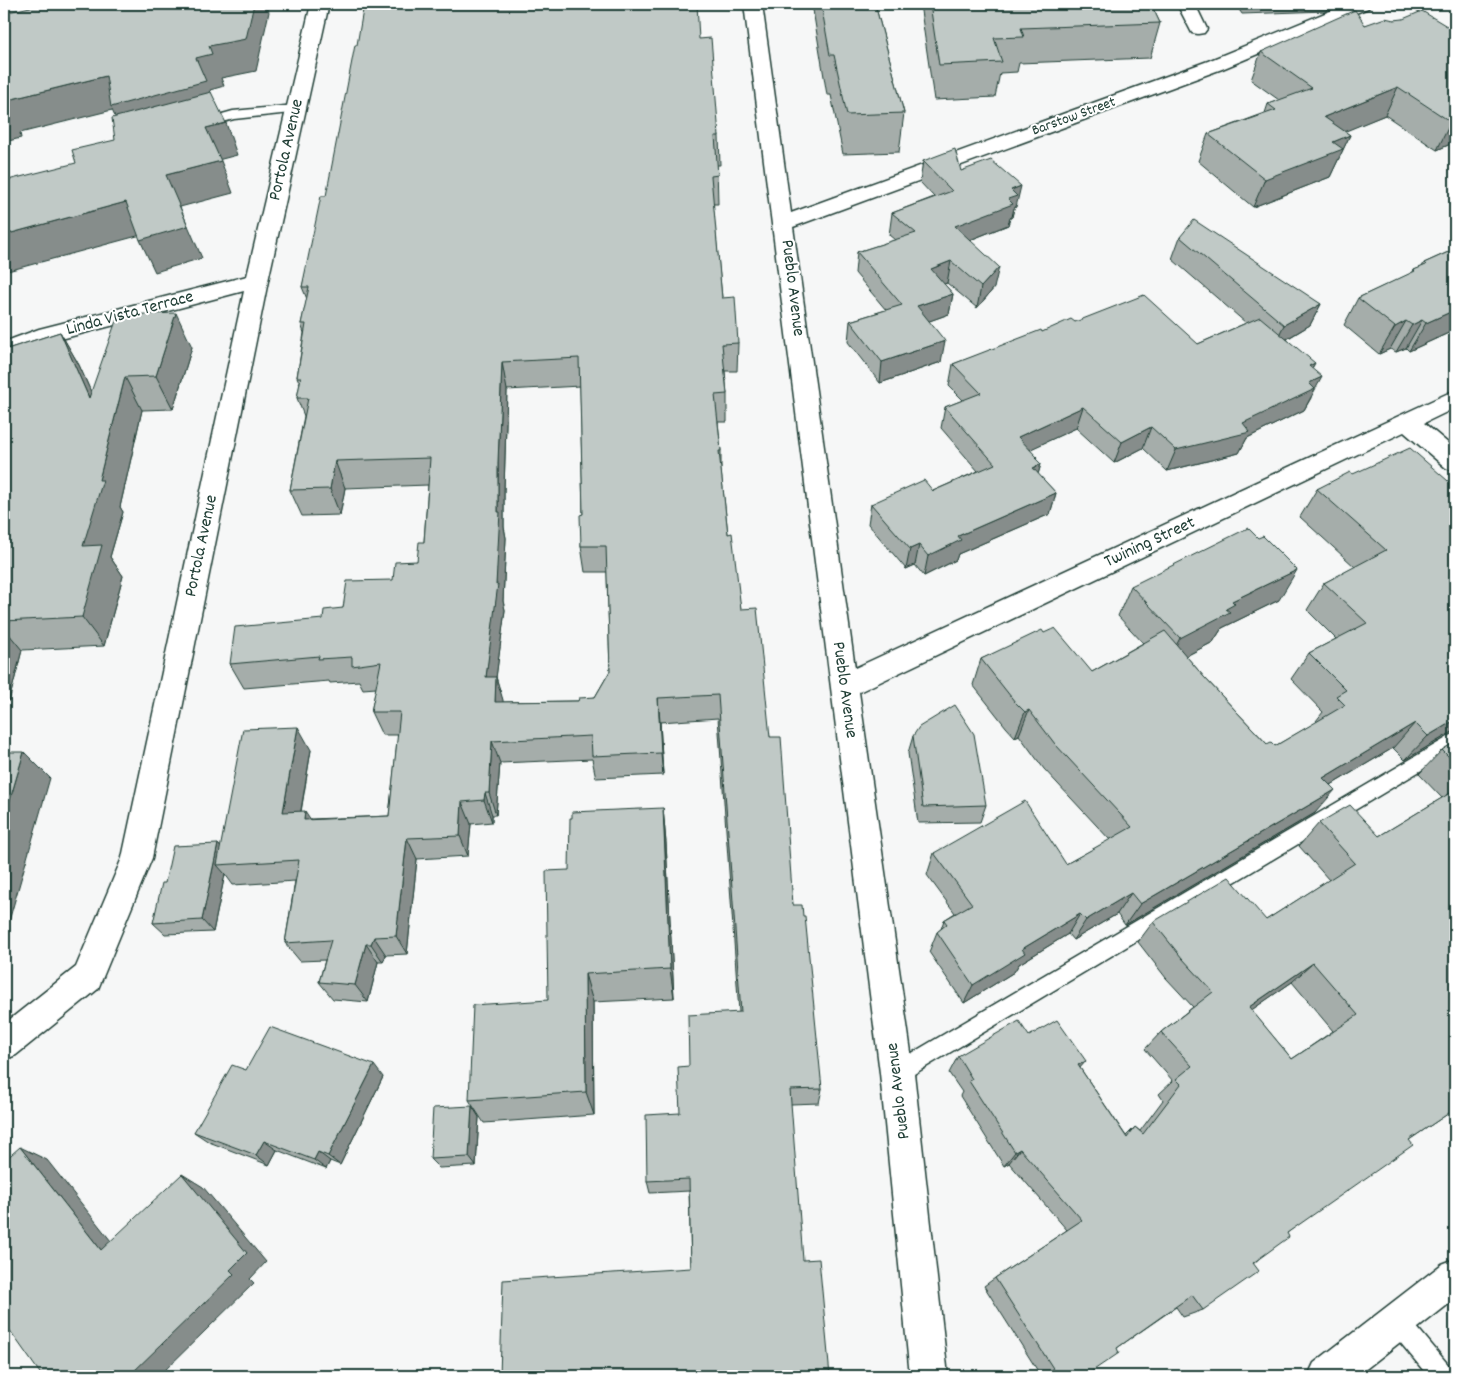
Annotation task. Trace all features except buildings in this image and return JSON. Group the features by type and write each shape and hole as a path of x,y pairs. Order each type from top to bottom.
{"street":[{"name":"Portola Avenue","path":"4,1044 88,978 137,858 257,280 320,4"},
{"name":"Pueblo Avenue","path":"753,4 897,1073 928,1376"},
{"path":"1186,4 1198,29"},
{"name":"Barstow Street","path":"783,223 1214,65 1362,4"},
{"name":"Linda Vista Terrace","path":"4,351 39,337 257,280"},
{"name":"Twining Street","path":"844,686 1455,398"},
{"path":"1407,422 1455,462"},
{"path":"1327,1376 1455,1277"}],"lane":[{"path":"753,4 772,4"},
{"path":"186,128 233,115 296,109"},
{"path":"897,1073 1455,741"},
{"path":"1398,1322 1443,1376"}]}
